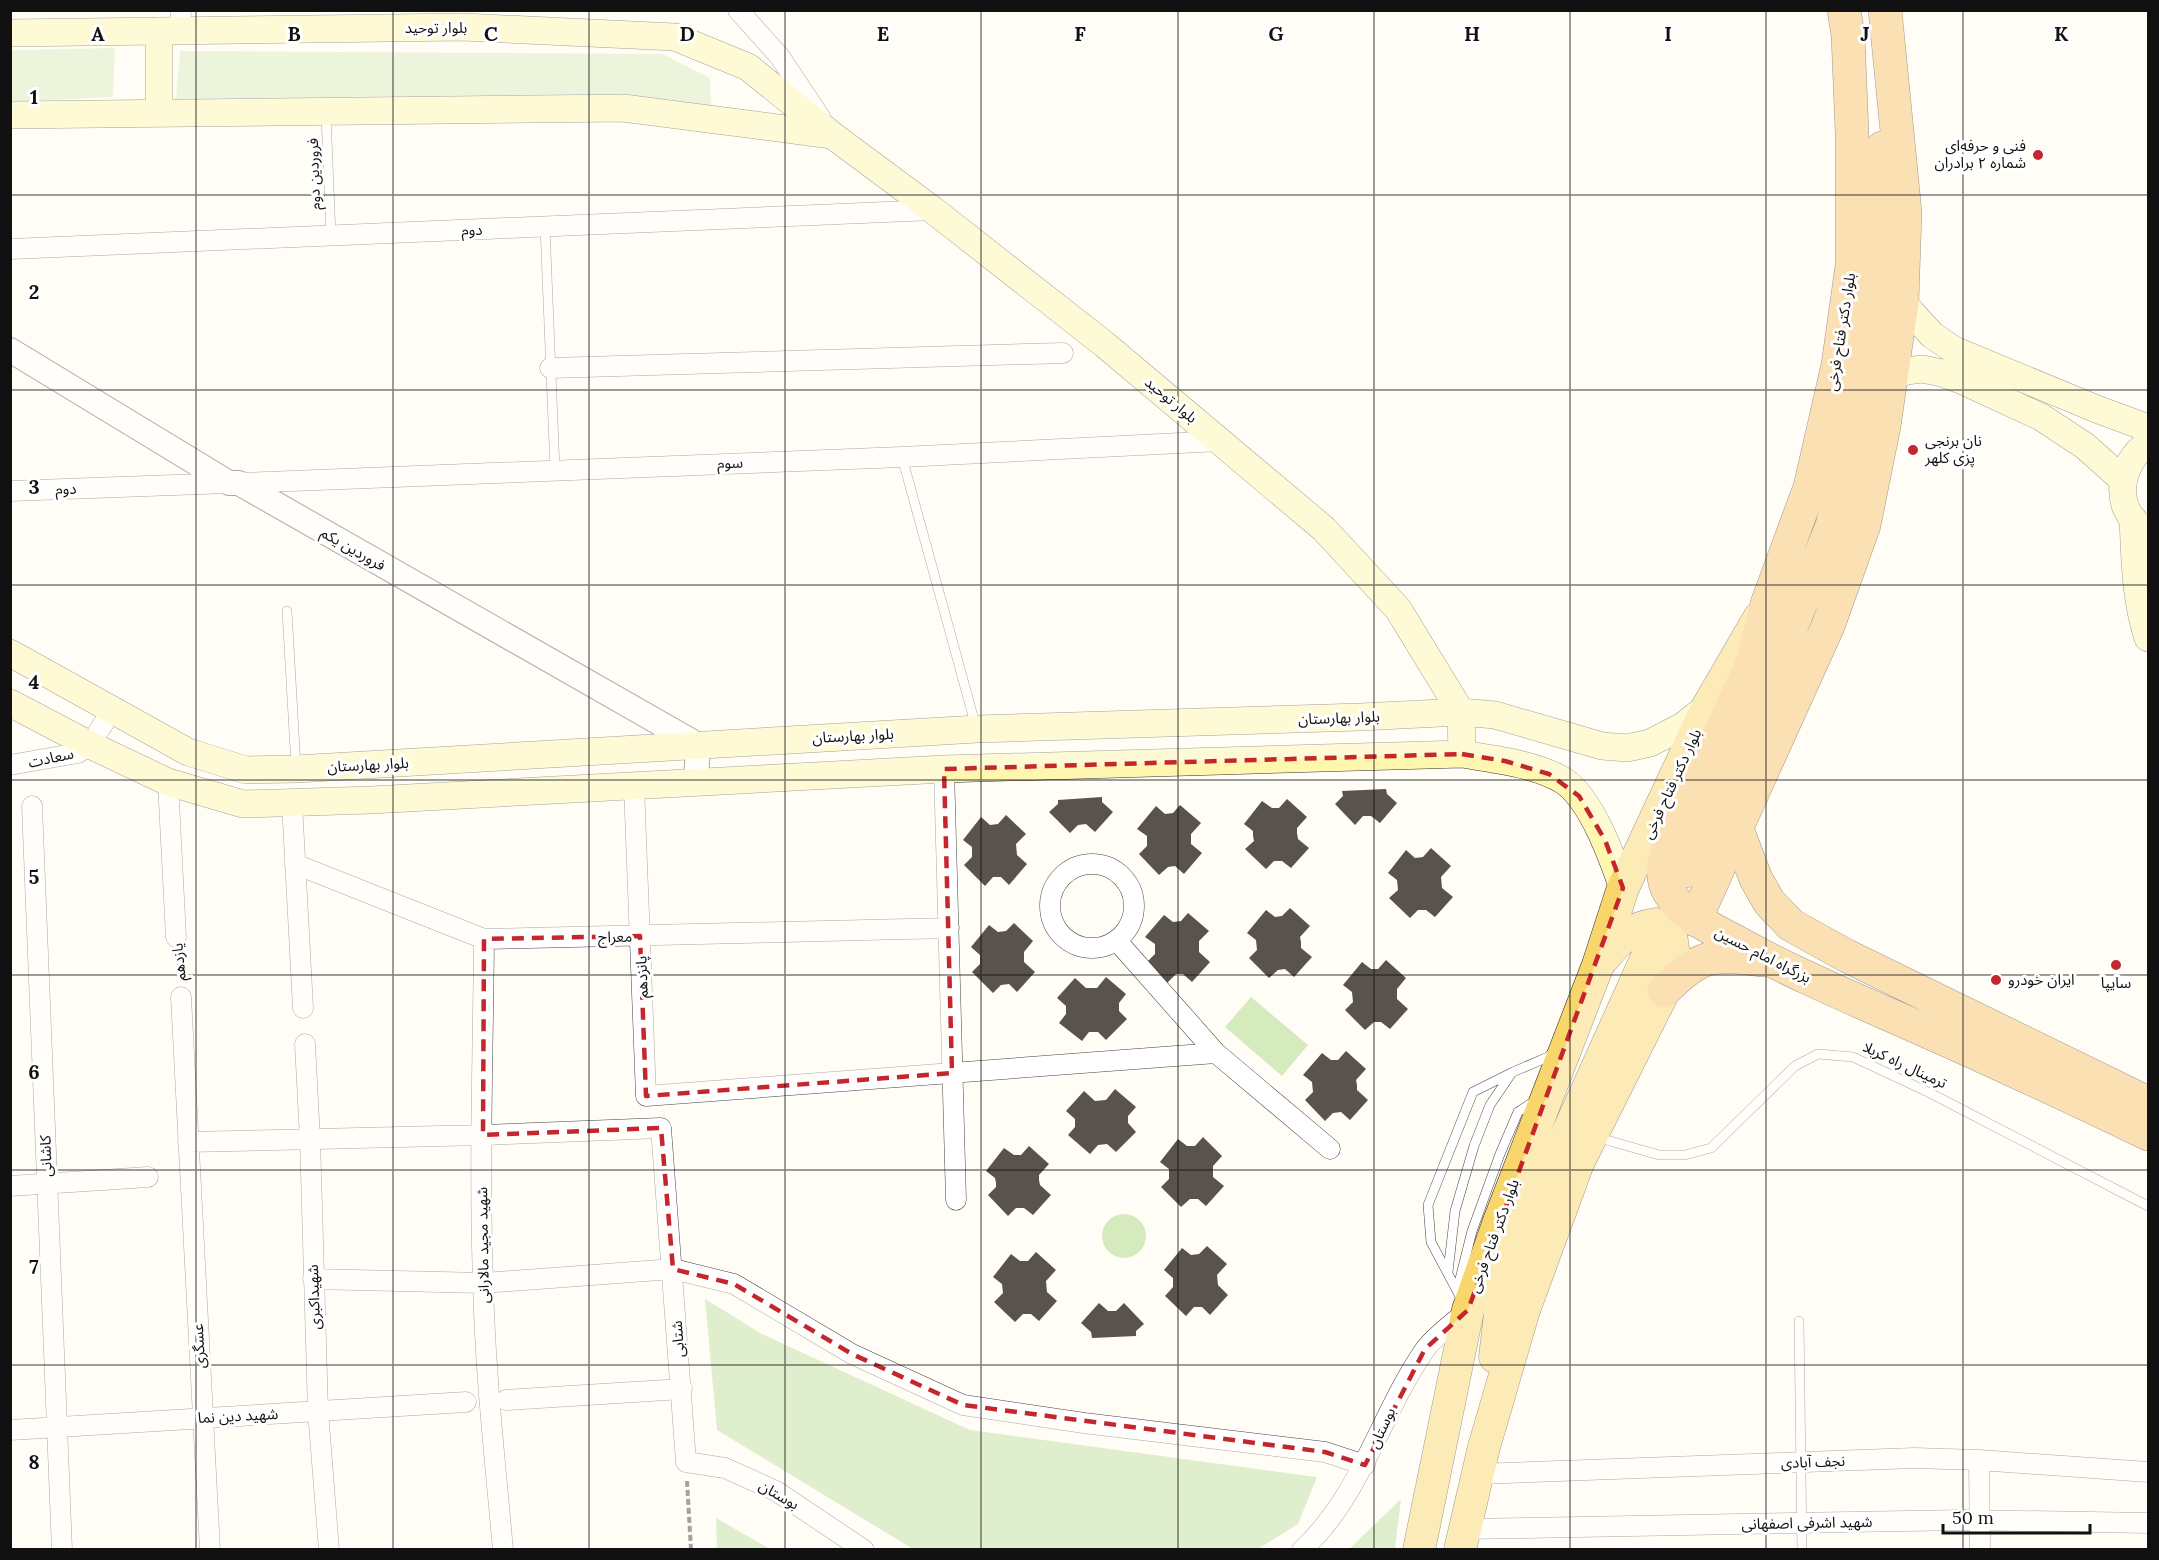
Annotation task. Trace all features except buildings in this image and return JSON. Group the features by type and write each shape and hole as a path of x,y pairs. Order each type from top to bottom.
{"highway":[{"name":"بلوار دکتر فتاح فرخی","path":"1767,604 1810,487 1838,365 1852,266 1852,133 1848,35 1844,10"},
{"path":"1695,920 1828,626 1864,525 1884,426 1902,302 1905,212 1885,14"},
{"path":"1686,871 1761,702 1832,526 1853,439 1874,306 1884,117 1885,14"},
{"name":"بزرگراه امام حسین","path":"1767,604 1752,664 1664,860 1662,871 1668,892 1695,920 1770,961 2045,1084 2148,1134"},
{"path":"1737,830 1756,879 1769,902 1791,925 1847,956 2148,1103"},
{"path":"1664,991 1682,972 1704,959 1729,955 1770,961"},
{"path":"1915,1026 1930,997"}],"main road":[{"name":"بلوار توحید","path":"10,33 173,24 463,27 675,37 748,67 832,135 933,210 1104,344 1324,529 1398,609 1461,712"},
{"path":"159,113 173,24"},
{"name":"بلوار توحید","path":"10,115 622,108 832,135"},
{"path":"1902,302 1932,335 1954,350 2148,428"},
{"path":"1891,378 1906,371 1922,369 1961,380 2041,417 2085,446 2123,480"},
{"path":"2148,443 2128,463 2123,480 2123,497 2129,514 2141,525 2136,582 2142,620 2148,638"},
{"name":"بلوار دکتر فتاح فرخی","path":"1419,1550 1463,1301 1497,1224 1598,965 1623,888 1708,706 1767,604"},
{"name":"بلوار بهارستان","path":"10,653 188,752 246,770 296,769 977,729 1348,718 1461,712 1495,715 1602,746 1627,748 1650,743 1683,726 1708,706"},
{"path":"10,702 90,745 168,782 243,804 944,769 1462,754 1505,761 1549,774 1564,782 1579,796 1605,840 1623,888"},
{"path":"1461,712 1462,754"},
{"path":"1462,1539 1481,1460 1524,1310 1578,1163 1664,991 1674,954 1671,935 1656,924 1640,927 1622,937 1598,965"},
{"path":"1481,1460 1500,1314 1521,1234 1651,948"}],"street":[{"path":"738,10 780,57 832,135"},
{"name":"دوم","path":"10,249 933,210"},
{"name":"فروردین یکم","path":"10,350 234,483 698,745"},
{"path":"550,368 1063,354"},
{"name":"سوم","path":"234,483 902,457 1220,441"},
{"name":"دوم","path":"10,491 234,483"},
{"path":"90,745 112,710"},
{"name":"سعادت","path":"10,765 71,755 90,745"},
{"path":"696,782 698,745"},
{"path":"944,769 956,1200"},
{"name":"یازدهم","path":"168,782 176,937"},
{"name":"پانزدهم","path":"634,786 646,1096 952,1073"},
{"path":"292,803 303,1008"},
{"name":"کاشانی","path":"32,806 62,1550"},
{"name":"معراج","path":"295,864 484,939 949,928"},
{"path":"1088,864 1102,865 1114,870 1125,879 1132,891 1135,905 1133,918 1127,931 1117,941 1104,947 1090,949 1076,946 1054,927 1050,914 1050,899 1054,886 1063,875 1088,864"},
{"name":"شهید مجید مالارانی","path":"484,939 483,1283 490,1401 503,1550"},
{"path":"1117,941 1216,1053 1330,1149"},
{"name":"یازدهم","path":"182,998 188,1142"},
{"name":"شهیداکبری","path":"305,1044 318,1411 329,1550"},
{"path":"952,1073 1216,1053"},
{"name":"شتابی","path":"483,1135 661,1128 686,1462"},
{"path":"188,1142 483,1135"},
{"name":"عسگری","path":"188,1142 210,1550"},
{"path":"10,1186 148,1177"},
{"path":"313,1278 483,1283 673,1269 734,1284 852,1354 963,1406 1325,1452 1365,1465"},
{"name":"بوستان","path":"1302,1550 1321,1532 1365,1465 1395,1402 1425,1349 1463,1301"},
{"path":"506,1400 682,1389"},
{"name":"شهید دین نما","path":"10,1430 465,1402"},
{"name":"نجف آبادی","path":"1481,1460 1801,1462 1914,1458 1979,1460 2148,1472"},
{"path":"1979,1460 1980,1550"},
{"name":"بوستان","path":"686,1462 725,1468 776,1491 864,1550"},
{"name":"شهید اشرفی اصفهانی","path":"1462,1539 1802,1523 1980,1520 2148,1523"}],"lane":[{"name":"فروردین دوم","path":"326,111 331,236"},
{"path":"545,226 555,470"},
{"path":"902,457 977,729"},
{"path":"287,611 296,769"},
{"path":"1463,1301 1431,1242 1428,1206 1473,1092 1548,1057 1571,1033"},
{"name":"ترمینال راه کربلا","path":"1592,1136 1659,1155 1685,1155 1710,1149 1795,1066 1818,1054 1853,1057 1928,1092 2148,1206"},
{"path":"1448,1273 1455,1211 1474,1146 1490,1105 1513,1072"},
{"path":"1798,1320 1802,1550"}],"path":[{"name":"یازدهم","path":"176,937 182,998"},
{"path":"686,1462 691,1550"}],"highlighted area":[{"path":"1462,754 1505,761 1549,774 1579,796 1605,840 1623,888 1468,1310 1425,1349 1365,1465 1325,1452 963,1405 852,1354 734,1284 673,1269 661,1128 483,1135 484,939 640,936 646,1096 952,1073 944,769"}],"green space":[{"path":"115,48 113,97 11,102 11,50"},
{"path":"180,51 663,54 710,78 711,109 595,94 176,99"},
{"path":"1251,997 1308,1045 1282,1076 1225,1027"},
{"path":"1124,1214 1139,1221 1146,1236 1139,1251 1124,1258 1109,1251 1102,1236 1109,1221"},
{"path":"705,1299 762,1334 970,1430 1317,1477 1298,1524 1258,1549 913,1549 717,1430"},
{"path":"1401,1499 1395,1549 1349,1549"},
{"path":"716,1518 770,1549 717,1549"}],"place":[{"name":"فنی و حرفه‌ای شماره ۲ برادران","path":"2038,155"},
{"name":"نان برنجی پزی کلهر","path":"1913,450"},
{"name":"سایپا","path":"2116,965"},
{"name":"ایران خودرو","path":"1996,980"}]}
